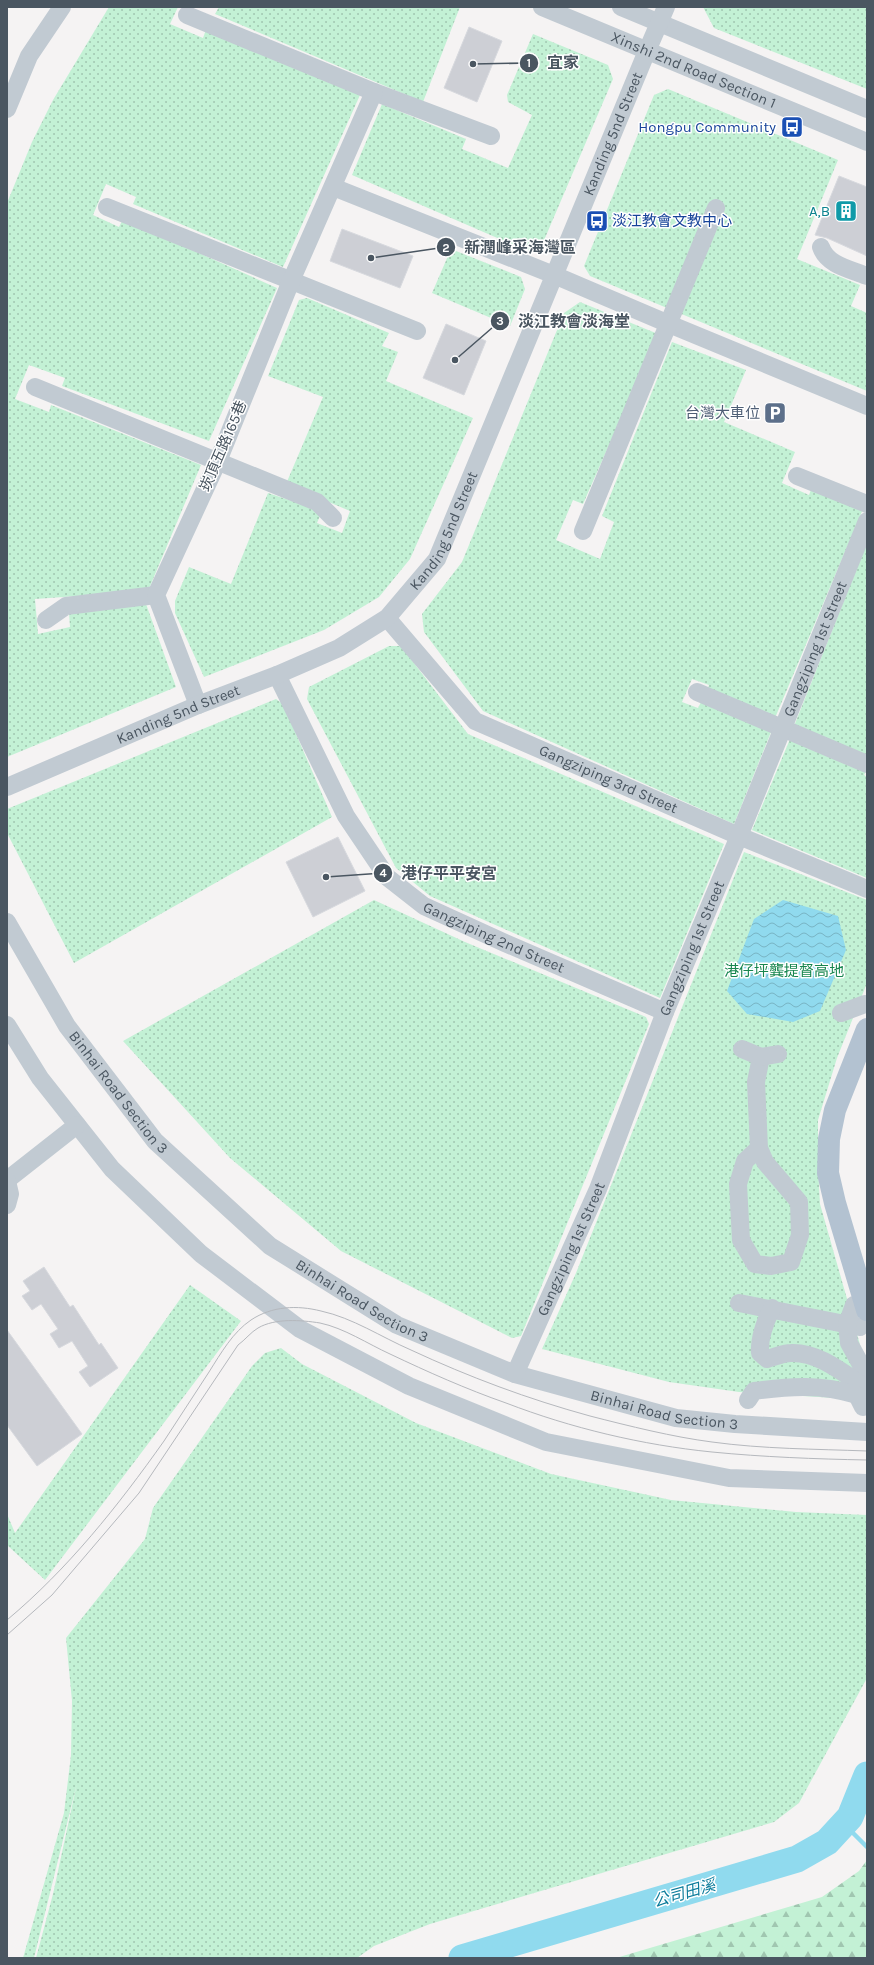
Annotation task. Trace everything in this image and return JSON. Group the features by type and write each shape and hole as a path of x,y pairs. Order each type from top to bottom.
{"main road":[{"path":"857,1316 828,1173 829,1139 835,1110 867,1029"}],"street":[{"path":"7,109 29,56 62,7"},
{"name":"Xinshi 2nd Road Section 1","path":"542,7 867,142"},
{"name":"Xinshi 2nd Road Section 1","path":"621,7 867,109"},
{"name":"Kanding 5nd Street","path":"7,787 198,705 277,675 339,648 387,618 438,559 554,274 666,7"},
{"path":"187,15 374,92 491,136"},
{"name":"崁頂五路165巷","path":"156,595 218,461 291,282 374,92"},
{"path":"333,187 554,274 669,324 867,406"},
{"path":"107,207 417,332"},
{"path":"583,531 716,208"},
{"path":"822,247 824,255 830,261 867,276"},
{"path":"35,387 317,502 333,518"},
{"path":"797,476 867,504"},
{"name":"Gangziping 1st Street","path":"515,1374 598,1189 665,1012 739,836 867,521"},
{"path":"46,620 66,606 156,595 198,705"},
{"name":"Gangziping 3rd Street","path":"387,618 475,721 739,836 867,889"},
{"name":"Gangziping 2nd Street","path":"277,675 346,816 387,877 424,906 505,943 665,1012"},
{"path":"697,692 867,764"},
{"name":"Binhai Road Section 3","path":"7,922 67,1026 155,1141 270,1246 397,1325 515,1374 676,1418 735,1424 867,1432"},
{"path":"841,1013 865,1004"},
{"path":"7,1025 40,1078 112,1169 201,1254 300,1330 410,1386 546,1442 729,1478 867,1483"},
{"path":"742,1049 770,1055 756,1082 759,1148 765,1162 798,1202 800,1235 791,1262 771,1266 757,1271 740,1240 738,1184 745,1161 759,1148"},
{"path":"7,1205 10,1194 7,1181 77,1125"},
{"path":"739,1302 772,1308 857,1316 849,1343 866,1374 861,1396"},
{"path":"772,1308 759,1344 760,1353 767,1359 790,1352 803,1354 829,1364 861,1396"},
{"path":"803,1386 829,1364"},
{"path":"748,1400 754,1392 803,1386 839,1390 861,1396"}],"green space":[{"path":"109,7 178,7 170,24 203,38 208,24 360,95 283,267 133,204 136,197 106,184 93,215 119,227 123,219 277,288 209,441 62,386 65,378 29,365 15,399 49,412 51,405 201,465 148,591 35,599 38,634 70,627 69,613 146,604 176,687 7,757 7,203 32,142 53,100"},
{"path":"219,7 460,7 423,102 215,14"},
{"path":"703,7 867,7 867,89 714,28"},
{"path":"533,34 608,65 613,79 542,245 527,251 352,175 382,104 466,139 462,149 508,168 532,115 508,102 507,95"},
{"path":"668,89 838,160 797,259 860,285 851,306 867,313 867,391 590,276 584,266 654,95"},
{"path":"451,249 521,277 525,289 510,326 432,293"},
{"path":"307,298 389,333 382,346 398,352 386,381 473,418 410,559 379,597 324,630 204,677 175,613 175,601 189,567 231,584 268,493 322,511 317,523 342,533 350,511 286,484 323,397 268,376 299,300"},
{"path":"580,302 658,334 583,504 573,500 556,540 600,559 614,522 602,516 672,342 746,370 724,422 795,452 782,483 809,495 812,487 863,509 775,718 707,690 709,685 692,679 682,702 698,708 701,702 771,732 734,824 483,711 424,632 422,614 462,562 564,313"},
{"path":"867,543 867,757 794,726"},
{"path":"389,646 401,646 468,734 724,844 660,998 430,896 396,868 307,699 309,687"},
{"path":"276,699 283,704 332,817 74,963 7,833 7,809"},
{"path":"790,739 866,771 864,775 867,777 867,878 752,830"},
{"name":"港仔坪龔提督高地","path":"744,852 867,900 867,983 837,1058 818,1120 818,1167 820,1204 867,1369 867,1400 739,1392 669,1382 542,1349 576,1273"},
{"path":"374,900 465,942 646,1017 649,1024 521,1336 512,1338 341,1251 230,1158 123,1041"},
{"path":"190,1285 241,1321 45,1580 7,1545 7,1514 15,1533"},
{"path":"281,1348 302,1364 416,1423 551,1474 671,1500 796,1512 867,1515 867,1678 799,1803 774,1822 430,1924 374,1946 357,1958 36,1958 53,1894 77,1783 34,1958 23,1958 64,1813 71,1755 72,1701 66,1638 145,1539 153,1508 252,1366 265,1353"},
{"path":"867,1860 867,1958 616,1958 822,1897 859,1871"}],"water":[{"path":"783,900 838,916 846,950 820,1011 793,1022 747,1014 727,991 754,919"}],"building":[{"path":"469,27 502,41 477,102 444,88"},
{"name":"A,B","path":"839,176 867,187 867,256 827,238 815,235"},
{"path":"342,229 413,256 400,288 330,261"},
{"path":"446,324 486,341 464,395 423,378"},
{"path":"338,837 365,891 313,917 286,862"},
{"path":"44,1267 70,1307 73,1305 99,1345 101,1343 118,1368 90,1387 79,1372 88,1366 72,1341 59,1348 50,1334 58,1329 41,1304 32,1310 22,1296 30,1291 23,1281"},
{"path":"7,1330 82,1434 37,1466 7,1425"}],"waterway":[{"name":"公司田溪","path":"462,1958 797,1859 827,1842 850,1817 867,1775"},
{"path":"844,1824 867,1847"}],"tram line":[{"path":"7,1620 51,1580 110,1513 164,1441 233,1337 251,1320 259,1315 276,1309 303,1308 333,1314 356,1323 433,1360 499,1387 590,1416 635,1427 712,1442 750,1446 867,1451"},
{"path":"7,1635 52,1595 139,1493 238,1345 255,1330 265,1325 280,1321 305,1321 329,1325 476,1392 581,1428 659,1445 712,1452 789,1458 867,1460"}],"place":[{"name":"宜家","path":"473,64"},
{"name":"Hongpu Community","path":"792,127"},
{"name":"A,B","path":"846,211"},
{"name":"淡江教會文教中心","path":"597,221"},
{"name":"新潤峰采海灣區","path":"371,258"},
{"name":"淡江教會淡海堂","path":"455,360"},
{"name":"台灣大車位","path":"775,413"},
{"name":"港仔平平安宮","path":"326,877"}]}
